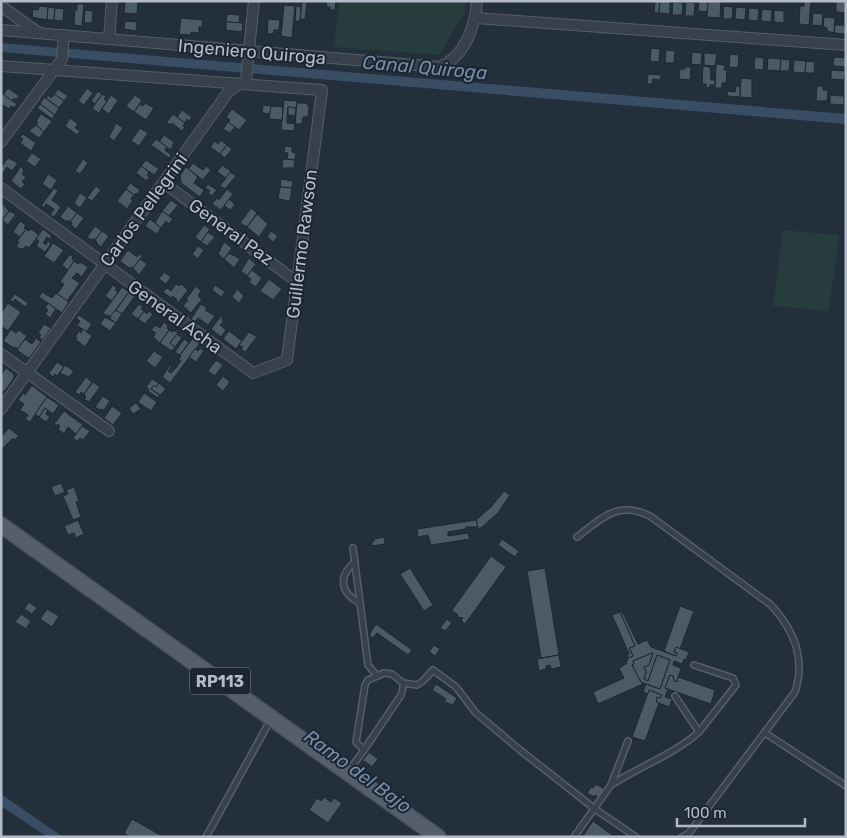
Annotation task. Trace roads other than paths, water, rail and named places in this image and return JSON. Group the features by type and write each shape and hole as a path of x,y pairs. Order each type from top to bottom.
{"main road":[{"name":"RP113","path":"1,525 438,837"}],"street":[{"path":"109,39 112,1"},
{"name":"Carlos Pellegrini","path":"1,410 230,91 246,80 254,1"},
{"path":"477,1 476,18 846,45"},
{"path":"1,6 39,33"},
{"name":"Ingeniero Quiroga","path":"1,30 439,67 449,62 459,52 469,36 476,18"},
{"path":"1,142 62,59 64,35"},
{"name":"Ingeniero Quiroga","path":"1,66 322,90"},
{"name":"Guillermo Rawson","path":"253,373 287,360 322,90"},
{"name":"General Paz","path":"164,183 297,282"},
{"name":"General Acha","path":"1,188 253,373"},
{"path":"1,354 109,431"}],"lane":[{"path":"578,537 607,514 628,508 639,510 650,516 771,605 784,619 792,632 797,647 800,667 799,680 795,692 689,835 682,837"},
{"path":"353,548 368,665 377,676"},
{"path":"355,562 348,567 344,575 344,584 346,592 352,599 360,603"},
{"path":"611,785 673,751 699,732 736,685 733,678 694,665"},
{"path":"364,750 356,742 364,685 368,680 384,673 392,674 403,682 417,685 433,670 456,687 476,713 520,750 636,837"},
{"path":"348,772 401,694 404,688 403,682"},
{"path":"675,696 699,732"},
{"path":"206,837 272,718"},
{"path":"765,733 846,786"},
{"path":"574,837 611,785 628,741"}],"water":[{"path":"1,43 846,114 846,124 1,52"},
{"path":"1,794 63,837 47,837 1,806"}],"water label":[{"name":"Canal Quiroga","path":"425,67"},
{"name":"Ramo del Bajo","path":"358,771"}]}
